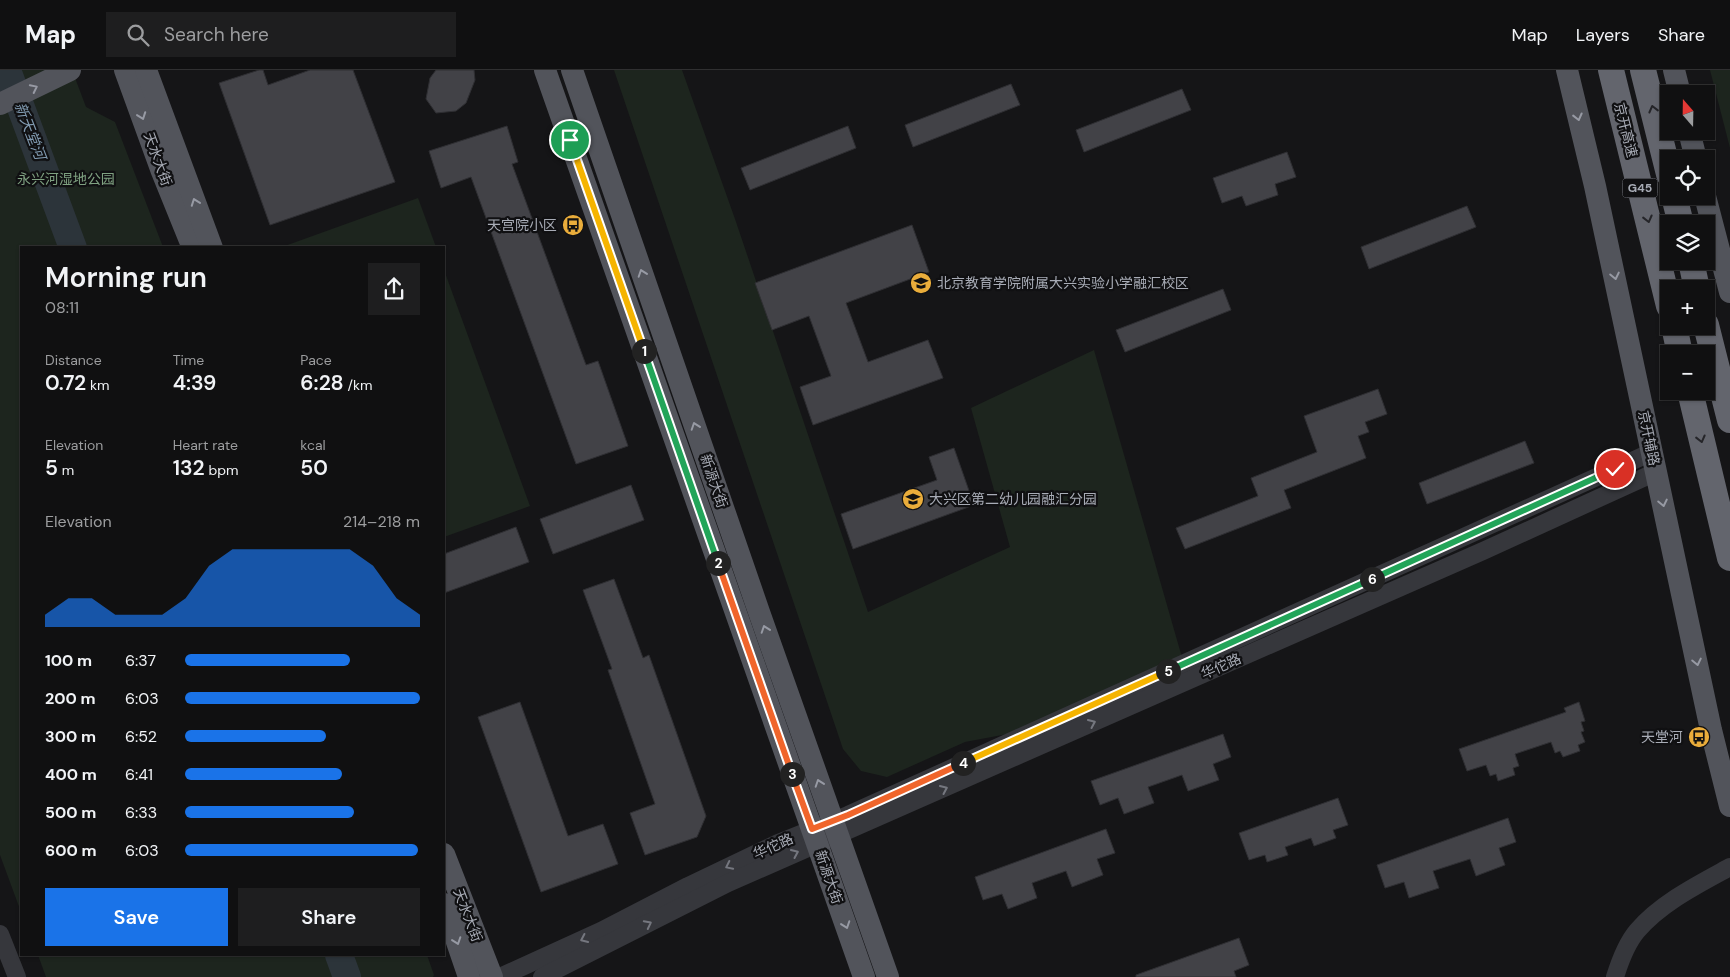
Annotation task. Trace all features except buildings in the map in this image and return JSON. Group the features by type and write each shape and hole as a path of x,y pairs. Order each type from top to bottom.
{"highway":[{"name":"京开高速","path":"1612,70 1663,280"},
{"name":"G45","path":"1643,70 1663,150"},
{"path":"1709,335 1730,420"},
{"path":"1692,400 1730,558"}],"main road":[{"name":"天水大街","path":"125,70 161,169 192,246"},
{"name":"天水大街","path":"146,70 211,246"},
{"name":"新源大街","path":"545,70 825,832 888,977"},
{"name":"新源大街","path":"572,70 825,832 864,977"},
{"name":"京开辅路","path":"1567,70 1595,186 1709,721 1730,806"},
{"path":"1674,70 1678,85"},
{"path":"0,104 69,71"},
{"path":"1707,205 1730,292"},
{"name":"天水大街","path":"445,857 492,977"},
{"name":"天水大街","path":"445,907 469,977"}],"street":[{"name":"华佗路","path":"542,977 825,832 1483,550 1654,462"},
{"name":"华佗路","path":"500,977 601,931 778,842 825,832"},
{"path":"1615,977 1621,958 1636,932 1660,908 1730,867"},
{"path":"0,934 17,977"}],"green space":[{"name":"永兴河湿地公园","path":"0,70 72,70 86,107 115,122 163,246 20,246 20,909 0,855"},
{"path":"614,70 682,70 735,219 868,612 1010,547 971,408 1094,350 1183,661 1039,728 965,742 887,777 861,771 843,749"},
{"path":"1710,70 1730,70 1730,148 1715,85"},
{"path":"418,198 436,246 285,246"},
{"path":"445,273 530,506 445,537"},
{"path":"38,956 427,956 434,975 433,977 46,977"}],"waterway":[{"name":"新天堂河","path":"7,70 72,246"},
{"name":"新天堂河","path":"339,956 347,977"}],"place":[{"name":"天宫院小区","path":"573,225"},
{"name":"北京教育学院附属大兴实验小学融汇校区","path":"921,283"},
{"name":"大兴区第二幼儿园融汇分园","path":"913,499"},
{"name":"天堂河","path":"1699,737"}],"route":[{"path":"570,140 812,829 848,815 1615,469"}]}
